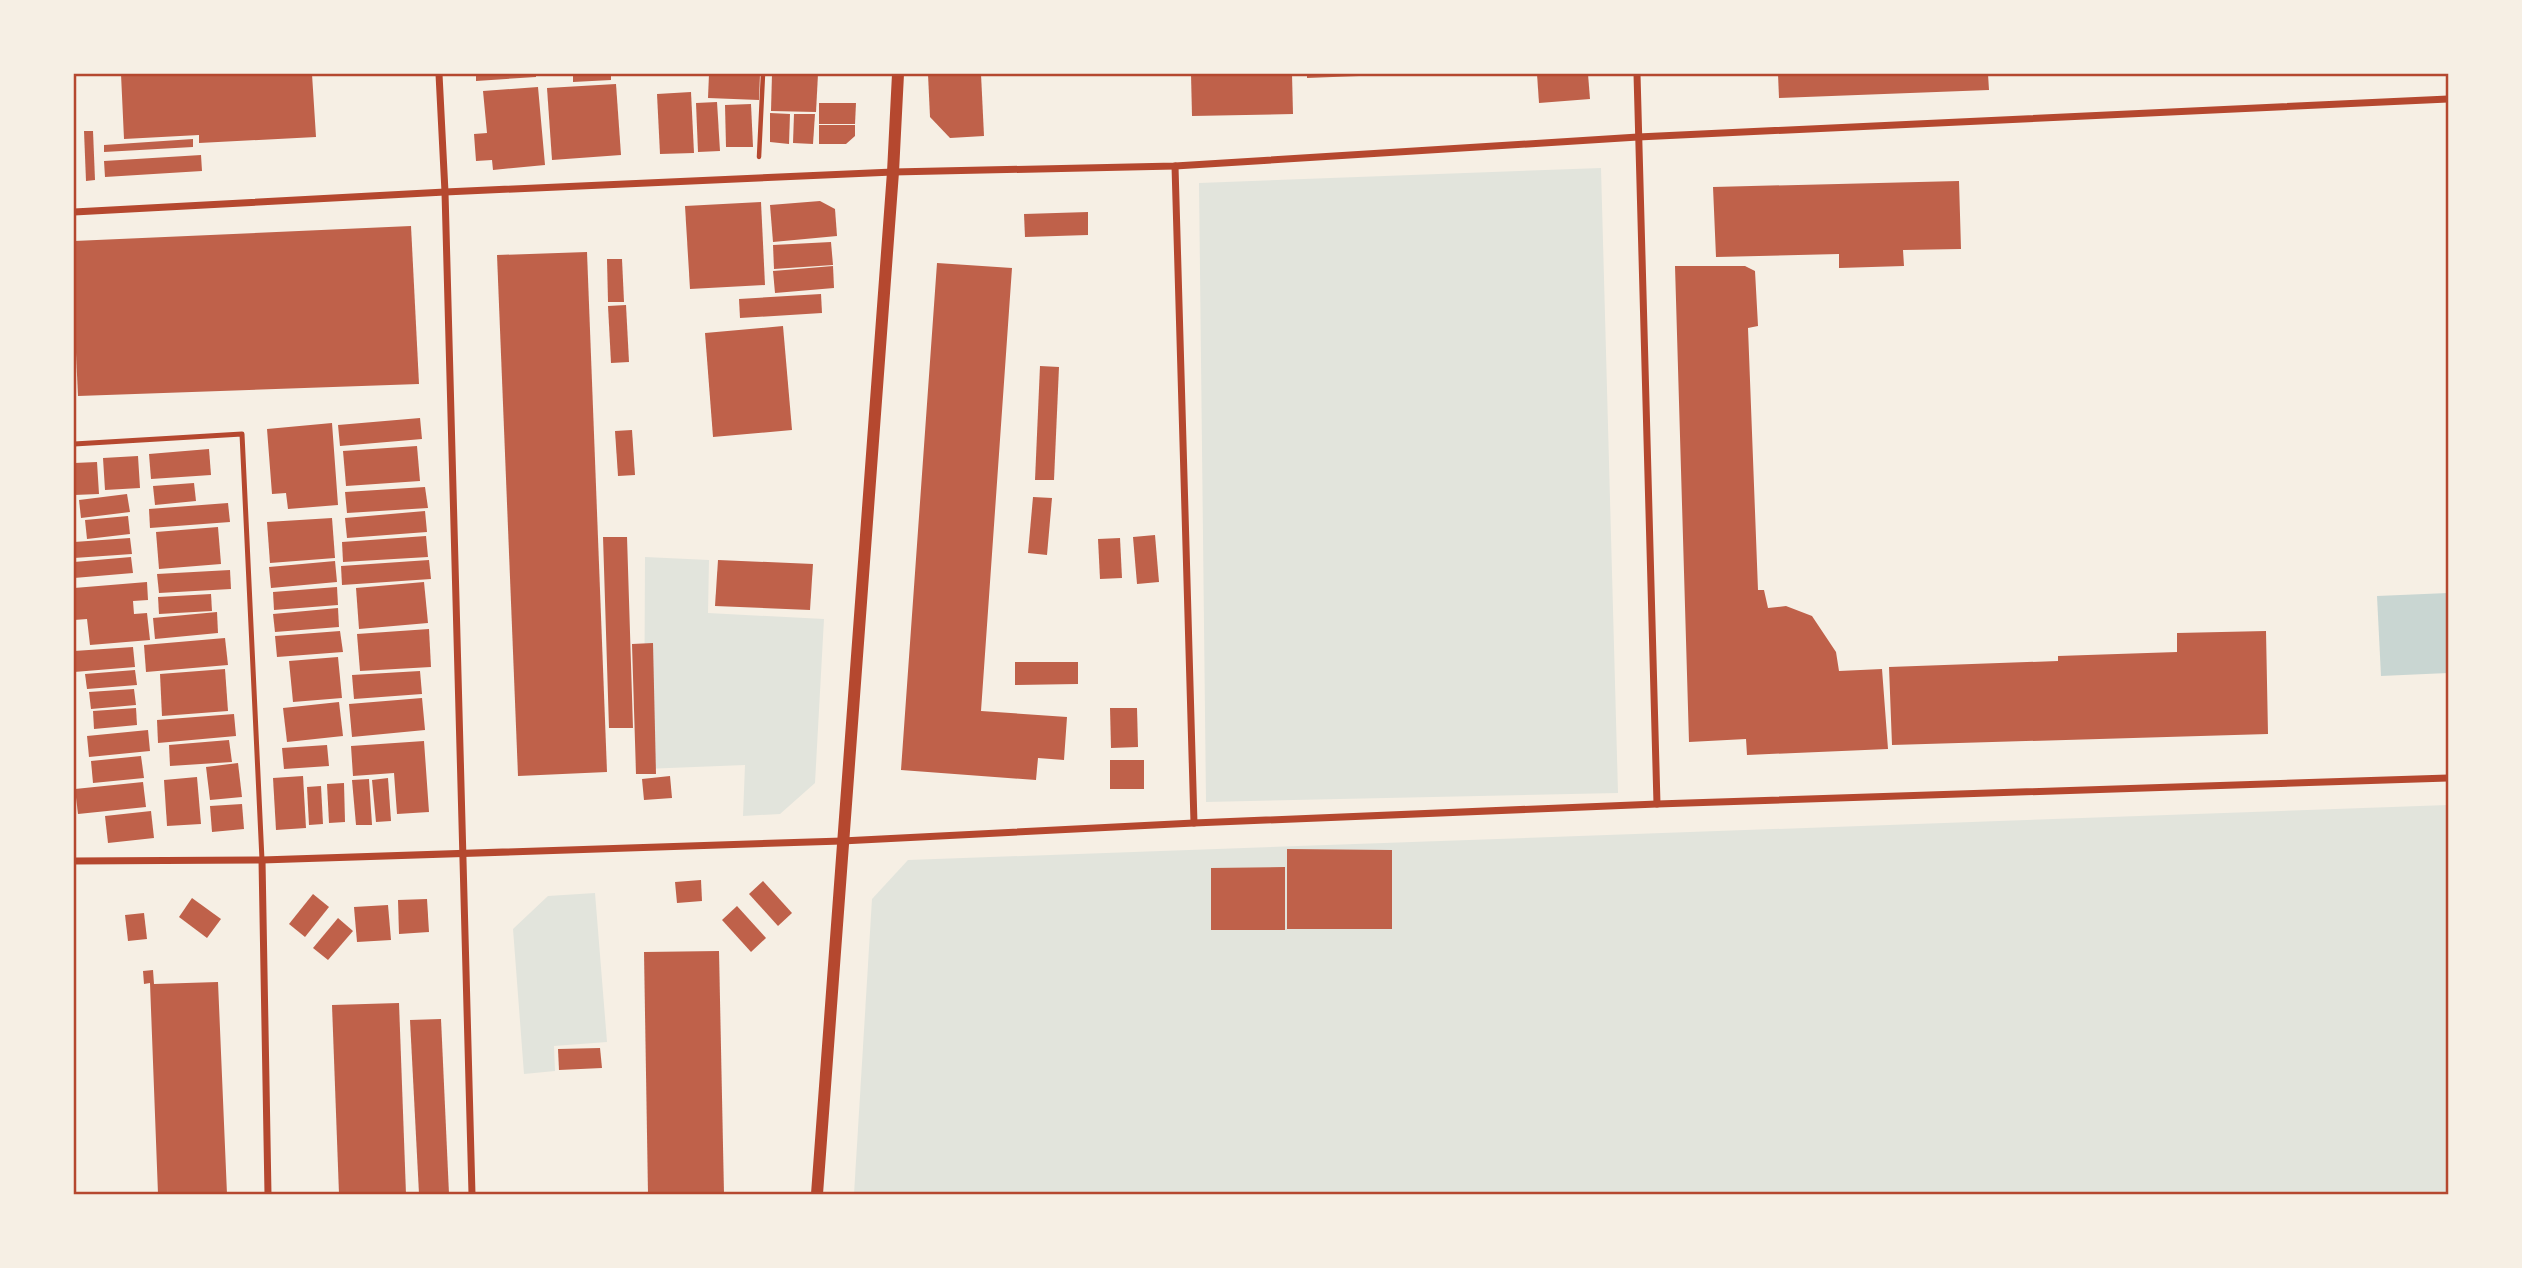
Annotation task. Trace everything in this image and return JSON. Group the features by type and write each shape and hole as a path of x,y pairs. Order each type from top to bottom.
{"street":[{"path":"439,74 472,1195"},
{"path":"817,1195 898,74"},
{"path":"1637,74 1657,804"},
{"path":"74,212 893,172 1175,166 1638,136 2448,99"},
{"path":"1175,166 1194,823"},
{"path":"74,861 262,860 842,841 1657,804 2448,778"},
{"path":"262,860 268,1195"}],"lane":[{"path":"74,444 242,434 262,860"}],"path":[{"path":"760,178 763,74"}],"shaded area":[{"path":"1601,168 1618,793 1206,802 1199,183"},
{"path":"645,557 709,560 708,613 824,619 815,783 780,814 743,816 745,765 644,769"},
{"path":"2448,593 2448,673 2381,676 2377,596"},
{"path":"2448,805 2448,1194 854,1194 872,899 908,860"},
{"path":"595,893 607,1042 554,1046 555,1071 524,1074 513,929 548,896"}],"building":[{"path":"121,74 312,74 316,137 199,143 199,135 124,139"},
{"path":"476,74 536,74 536,77 476,81"},
{"path":"573,74 611,74 611,80 573,82"},
{"path":"709,74 760,74 759,100 708,98"},
{"path":"772,74 818,74 816,112 771,111"},
{"path":"928,74 981,74 984,136 950,138 930,117"},
{"path":"1191,74 1292,74 1293,114 1192,116"},
{"path":"1307,74 1359,74 1359,76 1307,78"},
{"path":"1537,74 1588,74 1590,99 1539,103"},
{"path":"1778,74 1988,74 1989,90 1779,98"},
{"path":"616,84 621,155 552,160 547,88"},
{"path":"538,87 545,165 493,170 492,160 476,161 474,134 487,133 483,91"},
{"path":"691,92 694,153 660,154 657,94"},
{"path":"717,102 720,151 698,152 696,103"},
{"path":"819,103 856,103 855,124 819,124"},
{"path":"751,104 753,147 726,147 725,105"},
{"path":"770,113 790,114 789,144 770,142"},
{"path":"794,114 815,114 813,144 793,143"},
{"path":"819,125 855,125 855,136 846,144 819,144"},
{"path":"84,131 93,131 95,180 86,181"},
{"path":"193,139 193,147 104,152 104,145"},
{"path":"201,155 202,171 105,177 104,161"},
{"path":"1959,181 1961,249 1903,250 1904,266 1839,268 1839,254 1716,257 1713,187"},
{"path":"820,201 835,209 837,236 773,242 770,205"},
{"path":"761,202 765,285 690,289 685,206"},
{"path":"1088,212 1088,235 1025,237 1024,214"},
{"path":"411,226 419,384 78,396 74,241"},
{"path":"831,242 833,265 774,269 773,245"},
{"path":"587,252 607,772 518,776 497,255"},
{"path":"607,259 622,259 624,302 608,302"},
{"path":"937,263 1012,268 981,711 1067,717 1064,760 1038,758 1036,780 901,770"},
{"path":"833,266 834,288 775,293 773,271"},
{"path":"1675,266 1745,266 1755,271 1758,326 1748,328 1758,590 1764,590 1768,608 1786,606 1812,616 1836,652 1839,671 1882,669 1888,749 1747,755 1746,739 1689,742"},
{"path":"821,294 822,313 740,318 739,299"},
{"path":"626,305 629,362 611,363 608,306"},
{"path":"783,326 792,430 713,437 705,333"},
{"path":"1040,366 1059,367 1054,480 1035,480"},
{"path":"420,418 422,439 340,446 338,425"},
{"path":"332,423 338,505 288,509 286,493 272,494 267,429"},
{"path":"632,430 635,475 618,476 615,431"},
{"path":"417,446 420,481 346,486 343,451"},
{"path":"209,449 211,475 151,479 149,454"},
{"path":"138,456 140,488 105,490 103,458"},
{"path":"97,462 99,494 74,495 74,463"},
{"path":"194,483 196,501 155,505 153,486"},
{"path":"425,487 428,508 347,513 345,492"},
{"path":"127,494 130,512 81,518 79,500"},
{"path":"1033,497 1052,498 1047,555 1028,553"},
{"path":"228,503 230,522 150,528 149,509"},
{"path":"425,511 427,532 347,538 345,518"},
{"path":"128,516 130,534 87,539 85,520"},
{"path":"332,518 335,558 270,563 267,522"},
{"path":"218,527 221,564 159,569 156,532"},
{"path":"1155,535 1159,582 1137,584 1133,537"},
{"path":"426,536 428,557 343,562 342,542"},
{"path":"603,537 627,537 633,728 609,728"},
{"path":"130,538 132,554 74,558 74,542"},
{"path":"1120,538 1122,578 1100,579 1098,539"},
{"path":"131,557 133,573 74,578 74,562"},
{"path":"429,560 431,579 342,585 341,566"},
{"path":"718,560 813,564 810,610 715,606"},
{"path":"335,561 337,582 271,588 269,567"},
{"path":"230,570 231,589 159,593 157,574"},
{"path":"147,582 148,600 133,601 134,614 147,613 150,640 90,645 87,619 74,620 74,588"},
{"path":"424,582 428,623 359,629 356,588"},
{"path":"337,587 338,605 274,610 273,592"},
{"path":"211,594 212,611 159,614 158,597"},
{"path":"338,608 339,627 275,632 273,614"},
{"path":"217,612 218,633 155,639 153,618"},
{"path":"429,629 431,667 360,671 357,634"},
{"path":"340,631 343,652 277,657 275,636"},
{"path":"2266,631 2268,734 1892,745 1889,667 2058,661 2058,656 2177,652 2177,633"},
{"path":"225,638 228,665 146,672 144,645"},
{"path":"653,643 656,774 636,774 632,644"},
{"path":"133,647 135,667 74,672 74,651"},
{"path":"338,657 342,698 293,702 289,661"},
{"path":"1015,662 1078,662 1078,684 1015,685"},
{"path":"225,669 228,711 162,716 160,674"},
{"path":"135,670 137,685 87,689 85,674"},
{"path":"420,671 422,694 354,699 352,675"},
{"path":"134,689 136,705 91,709 89,692"},
{"path":"422,698 425,730 352,737 349,704"},
{"path":"339,702 343,736 287,742 283,708"},
{"path":"136,708 137,725 94,729 93,711"},
{"path":"1110,708 1137,708 1138,747 1111,748"},
{"path":"234,714 236,736 158,743 157,720"},
{"path":"148,730 150,751 89,757 87,736"},
{"path":"229,740 232,762 170,766 169,745"},
{"path":"424,741 429,812 397,814 394,773 353,776 351,746"},
{"path":"327,745 329,766 284,769 282,748"},
{"path":"141,756 144,778 93,783 91,761"},
{"path":"1110,760 1144,760 1144,789 1110,789"},
{"path":"238,763 242,797 210,800 206,767"},
{"path":"303,776 306,828 276,830 273,778"},
{"path":"670,776 672,798 644,800 642,779"},
{"path":"197,777 201,824 167,826 164,780"},
{"path":"388,778 391,821 376,822 372,780"},
{"path":"369,779 372,825 356,825 352,780"},
{"path":"143,782 146,807 78,814 75,789"},
{"path":"344,783 345,822 329,823 327,784"},
{"path":"321,786 323,824 309,825 307,787"},
{"path":"242,804 244,829 212,832 210,806"},
{"path":"151,811 154,838 108,843 105,816"},
{"path":"1287,849 1392,850 1392,929 1287,929"},
{"path":"1285,867 1285,930 1211,930 1211,868"},
{"path":"701,880 702,901 677,903 675,882"},
{"path":"763,881 792,913 778,926 749,894"},
{"path":"313,894 329,907 305,937 289,924"},
{"path":"192,898 221,919 207,938 179,917"},
{"path":"427,899 429,932 399,934 398,900"},
{"path":"388,905 391,940 357,942 354,907"},
{"path":"737,906 766,938 751,952 722,920"},
{"path":"144,913 147,939 128,941 125,915"},
{"path":"338,918 353,931 328,960 313,948"},
{"path":"719,951 724,1194 648,1194 644,952"},
{"path":"153,970 154,984 218,982 227,1194 158,1194 150,983 144,984 143,971"},
{"path":"399,1003 406,1194 339,1194 332,1005"},
{"path":"441,1019 449,1194 419,1194 410,1020"},
{"path":"600,1048 602,1068 559,1070 558,1049"}]}
